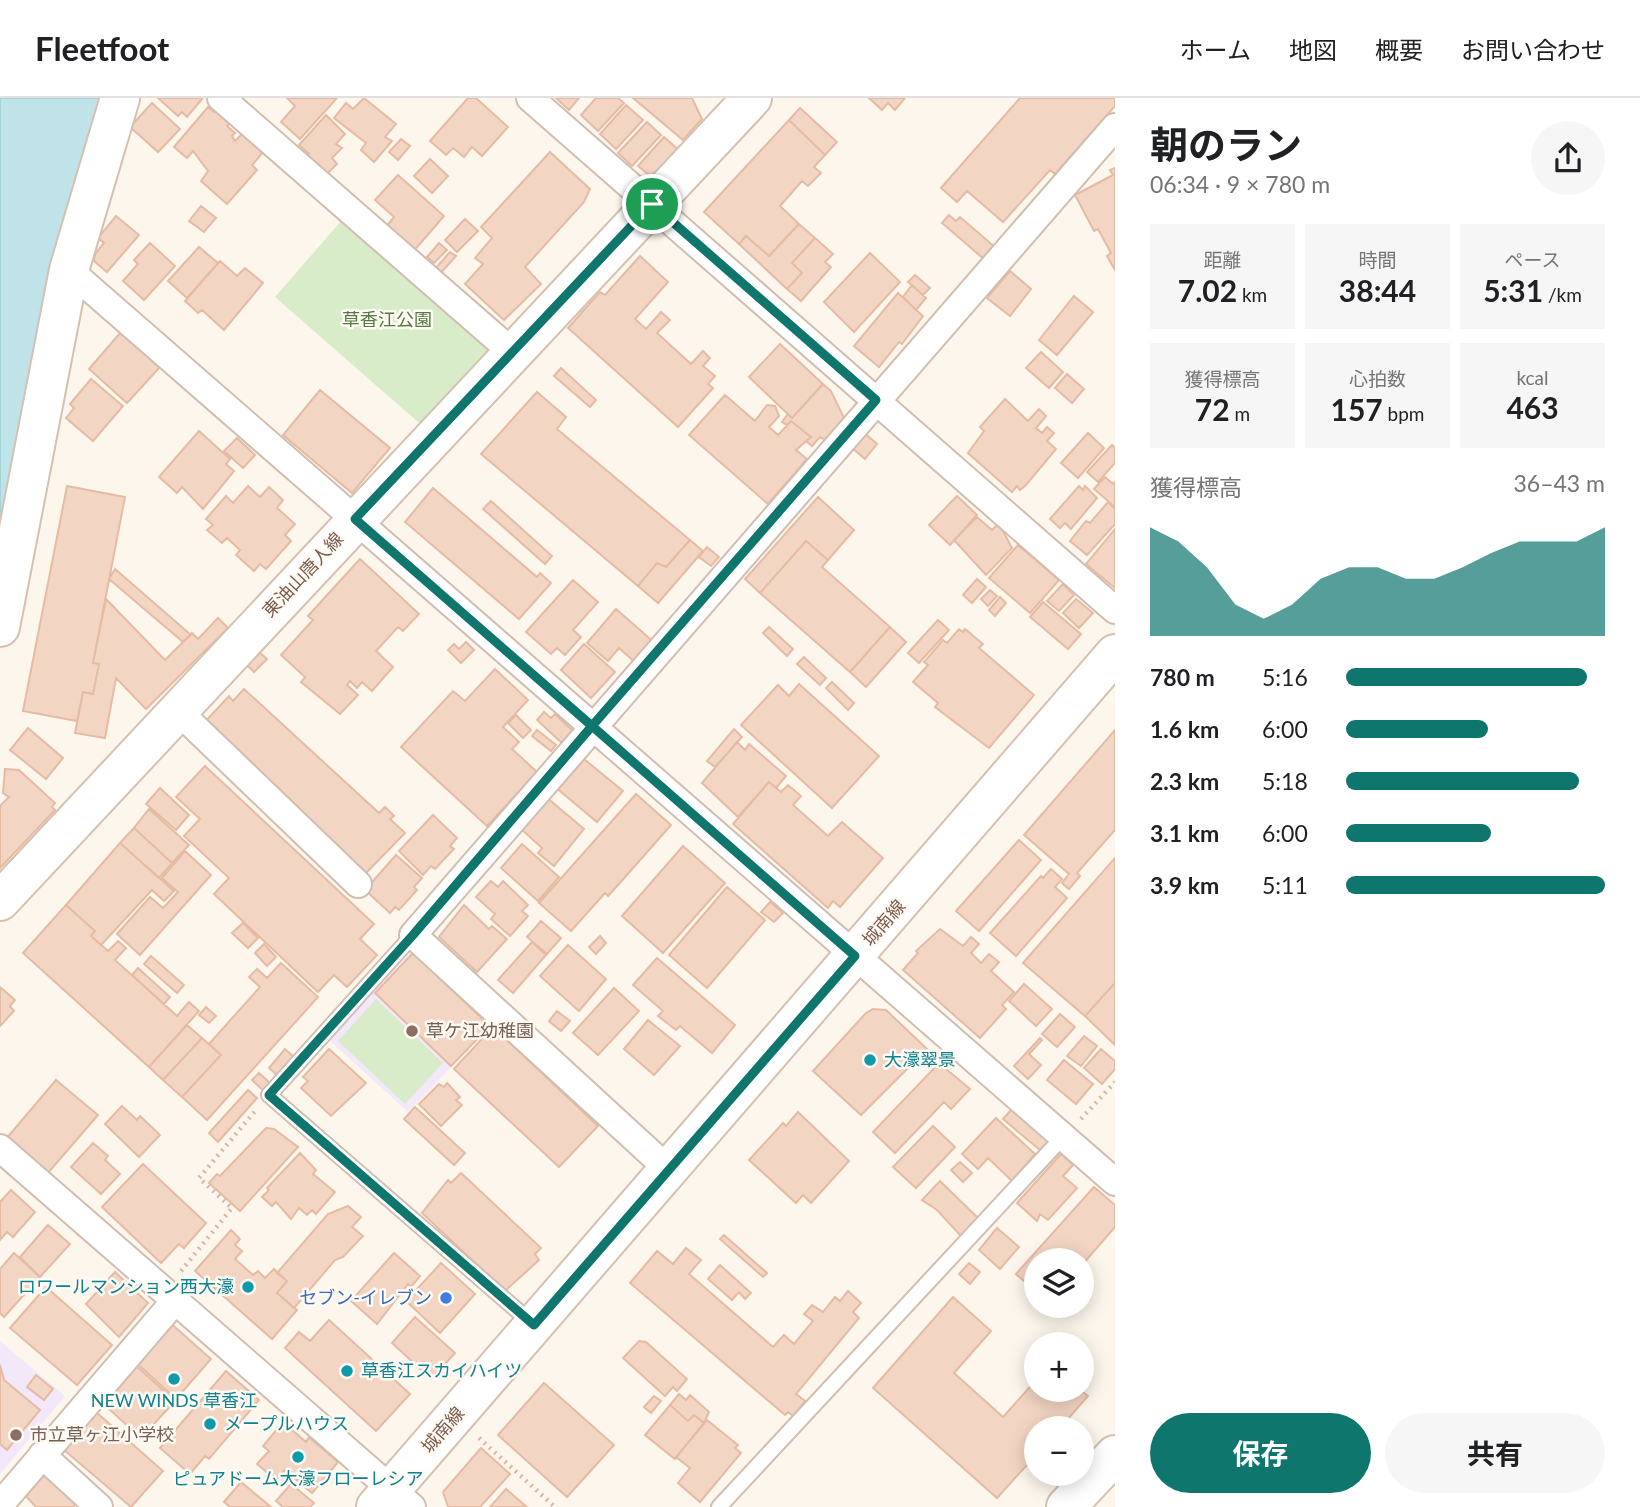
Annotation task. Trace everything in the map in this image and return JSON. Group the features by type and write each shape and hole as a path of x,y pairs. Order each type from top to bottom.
{"street":[{"path":"0,627 69,270 120,98"},
{"path":"221,98 512,352"},
{"path":"530,98 1115,610"},
{"name":"東油山唐人線","path":"0,901 752,98"},
{"path":"668,1170 413,935 1115,127"},
{"path":"69,270 1115,1182"},
{"name":"城南線","path":"393,1502 534,1325 1115,654"},
{"path":"177,710 358,884"},
{"path":"0,1148 393,1502"},
{"path":"0,1505 168,1297"},
{"path":"42,1455 99,1507"},
{"path":"1066,1507 1115,1455"}],"lane":[{"path":"413,935 269,1095 534,1325"},
{"path":"719,1507 1063,1137"}],"path":[{"path":"1063,1137 1115,1082"},
{"path":"168,1297 232,1208 198,1178 269,1095"},
{"path":"479,1438 555,1507"}],"shaded area":[{"name":"草ケ江幼稚園","path":"414,946 495,1021 408,1112 329,1040"},
{"name":"市立草ヶ江小学校","path":"0,1341 65,1396 0,1474"}],"green space":[{"name":"草香江公園","path":"349,212 500,344 426,429 275,297"},
{"path":"376,999 443,1063 405,1104 338,1041"}],"water":[{"path":"0,98 111,98 0,537"}],"building":[{"path":"158,98 202,99 187,117 182,112 178,116"},
{"path":"287,98 337,98 300,139 281,122 295,106"},
{"path":"364,98 396,124 385,137 392,141 374,162 361,150 366,143 334,118 346,103 353,109"},
{"path":"468,98 476,98 508,127 482,156 472,147 464,157 453,148 446,155 430,141"},
{"path":"556,98 579,98 569,110"},
{"path":"596,98 618,98 624,103 598,131 581,115"},
{"path":"633,98 692,98 702,119 683,140"},
{"path":"869,98 905,98 895,110 888,103 882,110"},
{"path":"1020,98 1115,98 1115,106 1055,174 1050,170 1003,222 967,191 957,202 941,188"},
{"path":"152,103 180,129 158,152 130,127"},
{"path":"626,105 643,120 616,149 600,134"},
{"path":"208,107 214,112 217,107 232,120 227,126 235,133 232,136 235,141 243,133 264,151 252,165 257,170 227,204 201,181 208,171 193,151 187,158 174,147"},
{"path":"800,108 837,142 825,155 789,120"},
{"path":"326,115 345,134 336,144 342,148 332,158 337,164 325,176 306,158 309,154 299,145"},
{"path":"789,120 825,155 814,167 821,173 808,186 802,181 780,206 799,224 769,256 746,236 739,244 704,212"},
{"path":"647,122 661,135 632,166 618,153"},
{"path":"664,137 680,151 655,180 638,166"},
{"path":"401,139 410,146 398,160 389,152"},
{"path":"550,152 590,189 584,202 525,267 541,284 504,320 465,284 483,264 475,258 492,238 481,227"},
{"path":"430,159 448,176 432,193 414,176"},
{"path":"1115,168 1115,270 1107,256 1111,253 1098,229 1094,231 1075,195 1113,175 1110,170"},
{"path":"398,175 444,216 412,253 385,228 394,217 375,200"},
{"path":"201,206 216,218 204,232 189,221"},
{"path":"949,215 956,221 960,217 996,248 985,260 942,223"},
{"path":"116,216 139,235 107,272 94,261 95,254 104,243 98,238"},
{"path":"465,219 478,231 457,252 445,240"},
{"path":"799,224 815,238 792,263 802,273 787,289 739,244 746,236 769,256"},
{"path":"815,238 833,254 825,262 831,267 801,301 787,289 802,273 792,263"},
{"path":"150,243 175,266 144,300 123,281 138,264 134,260"},
{"path":"439,243 447,250 434,263 427,257"},
{"path":"199,247 218,263 187,298 168,281"},
{"path":"450,252 456,256 439,275 434,270"},
{"path":"870,253 900,282 854,332 824,302"},
{"path":"640,256 668,282 635,319 646,329 661,312 670,320 657,333 691,364 703,351 710,358 703,366 715,376 708,384 713,388 678,427 568,328 600,292 605,295"},
{"path":"220,261 237,276 245,268 263,283 224,330 202,310 198,313 185,301"},
{"path":"1010,271 1031,289 1010,316 987,298"},
{"path":"915,275 930,288 923,295 908,282"},
{"path":"912,285 926,298 916,310 903,297"},
{"path":"898,293 923,316 902,344 899,342 879,367 854,346"},
{"path":"1074,296 1093,312 1057,355 1039,340"},
{"path":"121,332 160,367 127,403 89,369"},
{"path":"780,344 823,384 792,418 749,377"},
{"path":"1041,352 1063,372 1049,388 1026,368"},
{"path":"561,368 596,400 590,407 554,376"},
{"path":"1067,374 1084,389 1072,403 1055,388"},
{"path":"91,379 123,406 93,441 66,418 74,408 70,404"},
{"path":"823,384 831,391 846,422 827,441 820,437 812,446 806,441 811,437 791,421 787,425 782,422 788,414 792,418"},
{"path":"320,390 390,448 352,493 283,435"},
{"path":"537,392 566,417 557,429 690,540 666,567 657,563 638,586 481,454"},
{"path":"725,395 755,421 767,405 775,406 779,416 769,427 778,435 791,421 811,437 796,450 807,459 768,504 689,435"},
{"path":"1005,399 1028,421 1039,409 1046,416 1036,428 1042,433 1047,427 1054,433 1047,441 1056,449 1026,485 1020,490 1017,486 1012,492 968,453 984,431 980,427"},
{"path":"199,431 230,459 226,464 234,471 203,509 182,487 177,493 159,477"},
{"path":"862,431 877,444 865,459 850,446"},
{"path":"1088,433 1104,448 1078,478 1061,463"},
{"path":"237,438 255,455 243,468 224,451"},
{"path":"1112,445 1115,448 1115,463 1098,482 1087,472"},
{"path":"1105,477 1113,484 1115,482 1115,507 1094,489"},
{"path":"67,486 125,497 93,663 99,664 93,694 83,692 77,721 23,711"},
{"path":"248,486 260,497 269,487 283,500 277,508 295,524 285,535 291,541 266,569 260,564 254,571 236,555 240,550 227,538 222,543 207,530 213,525 206,519 226,496 233,503"},
{"path":"1079,486 1083,490 1085,486 1097,498 1071,529 1065,523 1060,528 1050,519"},
{"path":"433,488 537,577 540,573 551,583 519,619 405,522"},
{"path":"957,496 977,515 950,545 929,525"},
{"path":"818,497 854,530 828,560 806,541 760,593 745,579"},
{"path":"491,501 552,556 545,564 483,509"},
{"path":"1108,502 1115,509 1115,524 1087,555 1070,541 1086,521 1090,523"},
{"path":"977,517 992,530 997,525 1002,529 1012,548 986,575 954,540"},
{"path":"1115,529 1115,588 1086,564"},
{"path":"690,540 703,551 658,603 638,586 657,563 666,567"},
{"path":"806,541 828,560 822,567 890,627 850,672 760,593"},
{"path":"1018,545 1059,580 1030,613 989,578"},
{"path":"707,547 719,557 711,566 699,557"},
{"path":"360,559 419,614 403,631 398,627 376,651 393,667 372,691 362,682 357,688 350,681 347,685 358,695 340,714 301,682 305,677 281,655 313,620 308,616"},
{"path":"115,569 191,635 183,642 109,579"},
{"path":"977,579 986,587 972,603 963,595"},
{"path":"573,580 598,602 573,630 581,637 565,655 557,648 551,654 526,632"},
{"path":"1063,584 1074,595 1059,611 1047,601"},
{"path":"990,590 997,596 988,606 981,599"},
{"path":"1000,597 1006,603 995,616 989,610"},
{"path":"106,599 165,660 192,633 198,639 218,618 228,628 146,709 116,678 105,738 75,733 83,692 93,694 99,664 93,663"},
{"path":"1076,599 1093,613 1079,628 1063,613"},
{"path":"1043,602 1081,634 1068,649 1030,617"},
{"path":"616,609 656,644 637,664 619,648 608,661 587,643"},
{"path":"938,620 949,630 919,663 908,653"},
{"path":"769,627 793,649 787,656 763,633"},
{"path":"890,627 906,642 866,687 850,672"},
{"path":"959,629 963,632 965,629 983,644 979,648 1034,695 989,748 935,707 938,703 913,682 928,665 924,662 943,640 947,643"},
{"path":"466,642 474,650 461,663 448,650 454,644 459,649"},
{"path":"584,644 615,672 591,698 561,670"},
{"path":"258,651 267,659 254,672 246,664"},
{"path":"804,657 826,678 820,685 797,664"},
{"path":"495,669 528,700 503,727 519,742 512,749 537,772 487,826 401,747 453,691 465,701"},
{"path":"832,682 854,703 848,710 826,688"},
{"path":"799,684 879,756 832,808 741,725 778,685 789,696"},
{"path":"244,689 379,813 385,807 394,816 390,819 405,833 364,875 202,725 229,696 233,701"},
{"path":"544,712 551,718 555,714 573,731 562,743 537,720"},
{"path":"516,715 531,730 523,738 508,723"},
{"path":"28,728 63,758 46,779 10,750"},
{"path":"734,729 742,737 715,767 707,761"},
{"path":"537,730 556,745 551,751 532,736"},
{"path":"1115,730 1115,830 1077,873 1080,876 1069,889 1062,883 1069,874 1024,835"},
{"path":"737,742 745,750 749,744 786,776 776,788 769,782 738,817 702,783"},
{"path":"579,755 623,791 597,822 554,786"},
{"path":"205,766 374,924 360,939 377,955 347,987 334,975 318,992 214,894 229,878 184,836 200,819 176,797"},
{"path":"5,769 19,770 55,803 52,807 55,810 0,868 0,806 9,797 3,793"},
{"path":"769,782 781,792 788,785 801,796 793,805 828,836 842,822 883,858 840,907 833,901 828,908 733,824"},
{"path":"160,788 189,815 176,830 146,804"},
{"path":"636,794 671,825 608,896 605,893 571,931 539,903"},
{"path":"546,797 584,829 554,866 538,853 542,848 520,828"},
{"path":"149,809 189,845 172,863 134,828"},
{"path":"433,815 457,838 450,846 454,849 435,869 431,866 423,875 399,851"},
{"path":"134,828 172,863 159,878 120,843"},
{"path":"1019,840 1041,860 979,931 956,911"},
{"path":"120,843 174,891 164,901 152,890 101,945 91,936 95,931 66,905"},
{"path":"522,844 559,877 538,901 501,868"},
{"path":"683,846 725,883 663,953 622,916"},
{"path":"185,851 211,875 140,955 117,934 150,897 163,908 178,892 162,878"},
{"path":"396,855 422,878 414,887 417,890 399,910 395,907 390,913 365,890"},
{"path":"1115,858 1115,983 1085,1016 1023,963"},
{"path":"1051,869 1062,879 1055,887 1067,898 1016,956 990,933 1041,876 1043,878"},
{"path":"491,881 498,887 503,881 528,905 522,911 528,916 510,936 491,919 495,914 476,897"},
{"path":"727,887 765,920 707,988 669,955"},
{"path":"770,902 783,913 774,922 761,912"},
{"path":"66,905 95,931 91,936 108,951 118,941 126,948 115,960 177,1016 189,1002 199,1011 149,1067 23,953"},
{"path":"464,905 489,929 492,926 507,939 477,972 439,937"},
{"path":"541,921 561,938 547,954 527,937"},
{"path":"243,923 258,938 248,948 232,933"},
{"path":"940,929 963,946 971,937 979,944 971,953 981,963 989,954 999,962 991,971 1014,992 1002,1005 1006,1009 980,1038 903,970 918,953 916,951"},
{"path":"600,936 606,943 596,954 589,947"},
{"path":"532,942 546,955 513,993 498,980"},
{"path":"264,944 276,957 267,966 255,953"},
{"path":"568,945 606,979 579,1011 540,976"},
{"path":"413,953 490,1026 451,1066 375,993"},
{"path":"151,956 184,985 177,993 144,964"},
{"path":"657,958 735,1025 712,1053 680,1026 676,1030 658,1016 663,1011 633,985"},
{"path":"281,963 318,997 207,1120 182,1097 221,1055 209,1044 260,987 249,977 257,969 267,978"},
{"path":"138,968 170,997 164,1004 132,975"},
{"path":"1115,983 1115,1045 1085,1016"},
{"path":"1024,984 1052,1009 1036,1026 1009,1001"},
{"path":"0,987 15,1000 10,1006 14,1011 0,1026"},
{"path":"614,988 639,1011 598,1055 573,1033"},
{"path":"206,1007 216,1016 209,1023 199,1015"},
{"name":"大濠翠景","path":"873,1009 886,1010 927,1049 861,1115 813,1071 866,1013"},
{"path":"557,1011 570,1021 561,1031 549,1021"},
{"path":"1060,1014 1075,1027 1057,1047 1042,1034"},
{"path":"648,1020 680,1046 654,1075 624,1049"},
{"path":"187,1025 202,1038 163,1080 149,1067"},
{"path":"493,1027 598,1126 559,1167 454,1069"},
{"path":"1084,1036 1097,1046 1081,1066 1067,1056"},
{"path":"202,1038 221,1055 182,1097 163,1080"},
{"path":"1040,1038 1042,1040 1029,1054 1041,1065 1028,1079 1014,1066"},
{"path":"285,1049 295,1058 278,1076 269,1068"},
{"path":"329,1049 366,1083 331,1116 301,1088 308,1081 303,1077"},
{"path":"1101,1049 1115,1061 1115,1069 1102,1084 1084,1068"},
{"path":"1064,1060 1093,1084 1076,1104 1047,1080"},
{"path":"939,1063 970,1089 951,1109 944,1102 895,1153 873,1132"},
{"path":"259,1073 271,1084 264,1091 252,1080"},
{"path":"56,1080 98,1115 47,1174 6,1139"},
{"path":"447,1083 460,1097 456,1100 462,1105 441,1126 419,1104 439,1084 444,1087"},
{"path":"248,1090 257,1098 218,1142 209,1133"},
{"path":"122,1106 137,1120 140,1116 160,1135 139,1157 105,1124"},
{"path":"415,1107 465,1153 454,1165 404,1119"},
{"path":"1012,1109 1050,1142 1041,1151 1003,1119"},
{"path":"798,1112 849,1161 811,1203 803,1195 796,1203 749,1160 783,1123 786,1126"},
{"path":"996,1118 1035,1154 1012,1181 988,1158 978,1169 962,1154"},
{"path":"933,1126 955,1147 916,1188 893,1167"},
{"path":"266,1128 274,1129 298,1147 240,1211 209,1183 217,1174 220,1176"},
{"path":"93,1143 108,1156 105,1160 120,1174 101,1194 71,1167"},
{"path":"300,1153 316,1170 313,1174 335,1192 316,1214 312,1210 307,1215 299,1208 291,1219 276,1202 272,1206 262,1197"},
{"path":"1061,1154 1073,1165 1063,1176 1077,1188 1048,1220 1040,1214 1037,1221 1017,1203"},
{"path":"960,1162 972,1173 963,1182 951,1170"},
{"path":"143,1164 206,1223 184,1248 179,1244 161,1263 102,1207"},
{"path":"461,1173 541,1248 535,1254 539,1260 505,1291 422,1213 448,1180 451,1183"},
{"path":"940,1181 978,1218 961,1236 937,1210 922,1200"},
{"path":"1094,1187 1115,1205 1115,1227 1094,1251 1094,1248 1039,1248"},
{"path":"11,1190 35,1212 13,1237 7,1232 0,1240 0,1202"},
{"path":"348,1206 361,1217 352,1227 363,1236 343,1257 335,1260 294,1308 277,1293 287,1281 277,1273 328,1214"},
{"path":"48,1225 70,1244 40,1277 20,1257"},
{"path":"997,1228 1019,1247 1000,1269 979,1250"},
{"name":"ロワールマンション西大濠","path":"231,1230 240,1239 235,1245 242,1251 235,1259 253,1275 258,1271 265,1278 274,1269 287,1281 277,1293 297,1310 272,1339 195,1271"},
{"path":"724,1235 767,1273 763,1277 720,1239"},
{"path":"686,1248 701,1260 689,1274 773,1347 784,1335 794,1344 813,1321 804,1314 812,1305 823,1312 835,1297 840,1301 848,1291 861,1303 853,1312 859,1318 796,1394 805,1401 793,1416 788,1412 785,1415 630,1283 657,1251 673,1264"},
{"path":"14,1253 40,1277 4,1317 0,1313 0,1269"},
{"path":"394,1253 420,1276 411,1287 408,1284 377,1324 351,1301"},
{"path":"441,1263 475,1294 440,1333 406,1301"},
{"path":"969,1263 980,1272 970,1284 959,1274"},
{"path":"720,1265 751,1293 745,1299 739,1292 732,1300 708,1279"},
{"path":"1024,1265 1024,1281 1016,1274"},
{"path":"115,1272 148,1303 119,1337 86,1304"},
{"path":"46,1287 112,1345 77,1385 10,1328"},
{"path":"953,1297 991,1331 954,1373 1003,1417 1024,1393 1024,1402 1083,1402 1070,1416 1024,1416 1024,1468 997,1498 873,1388"},
{"path":"415,1317 455,1353 431,1379 392,1343"},
{"name":"NEW WINDS 草香江","path":"167,1320 211,1359 176,1399 132,1359"},
{"name":"草香江スカイハイツ","path":"329,1320 410,1394 376,1431 285,1348 299,1332 310,1341"},
{"path":"639,1341 646,1342 687,1379 677,1391 673,1387 665,1396 623,1358"},
{"path":"133,1363 175,1401 141,1438 99,1400"},
{"path":"0,1365 4,1380 40,1410 7,1450 0,1444"},
{"name":"メープルハウス","path":"226,1371 259,1400 209,1459 205,1456 190,1474 160,1448"},
{"path":"36,1375 53,1389 44,1400 27,1387"},
{"path":"544,1383 614,1445 567,1497 498,1435"},
{"path":"679,1394 686,1400 690,1395 709,1412 704,1423 694,1415 688,1421 670,1405"},
{"path":"654,1396 661,1401 651,1413 644,1407"},
{"path":"670,1405 688,1421 694,1415 704,1423 675,1459 645,1435"},
{"path":"96,1412 163,1471 131,1507 64,1450"},
{"path":"707,1420 738,1445 735,1448 741,1453 700,1502 678,1483 690,1468 676,1457"},
{"name":"ピュアドーム大濠フローレシア","path":"283,1422 306,1442 309,1437 338,1462 312,1493 285,1470 276,1480 257,1464 269,1451 263,1446"},
{"path":"481,1448 510,1474 480,1507 448,1507 443,1492"},
{"path":"45,1465 82,1497 73,1507 36,1507 22,1492"},
{"path":"241,1482 271,1507 230,1507 224,1502"},
{"path":"291,1484 314,1503 310,1507 283,1507 276,1501"},
{"path":"506,1489 527,1507 490,1507"}],"place":[{"name":"草ケ江幼稚園","path":"412,1031"},
{"name":"大濠翠景","path":"870,1060"},
{"name":"ロワールマンション西大濠","path":"248,1287"},
{"name":"セブン-イレブン","path":"446,1298"},
{"name":"草香江スカイハイツ","path":"347,1371"},
{"name":"NEW WINDS 草香江","path":"174,1379"},
{"name":"メープルハウス","path":"210,1424"},
{"name":"市立草ヶ江小学校","path":"16,1435"},
{"name":"ピュアドーム大濠フローレシア","path":"298,1457"}],"route":[{"path":"652,204 355,519 592,726 413,935 269,1095 511,1302 534,1325 855,956 592,726 876,400 652,204"}]}
